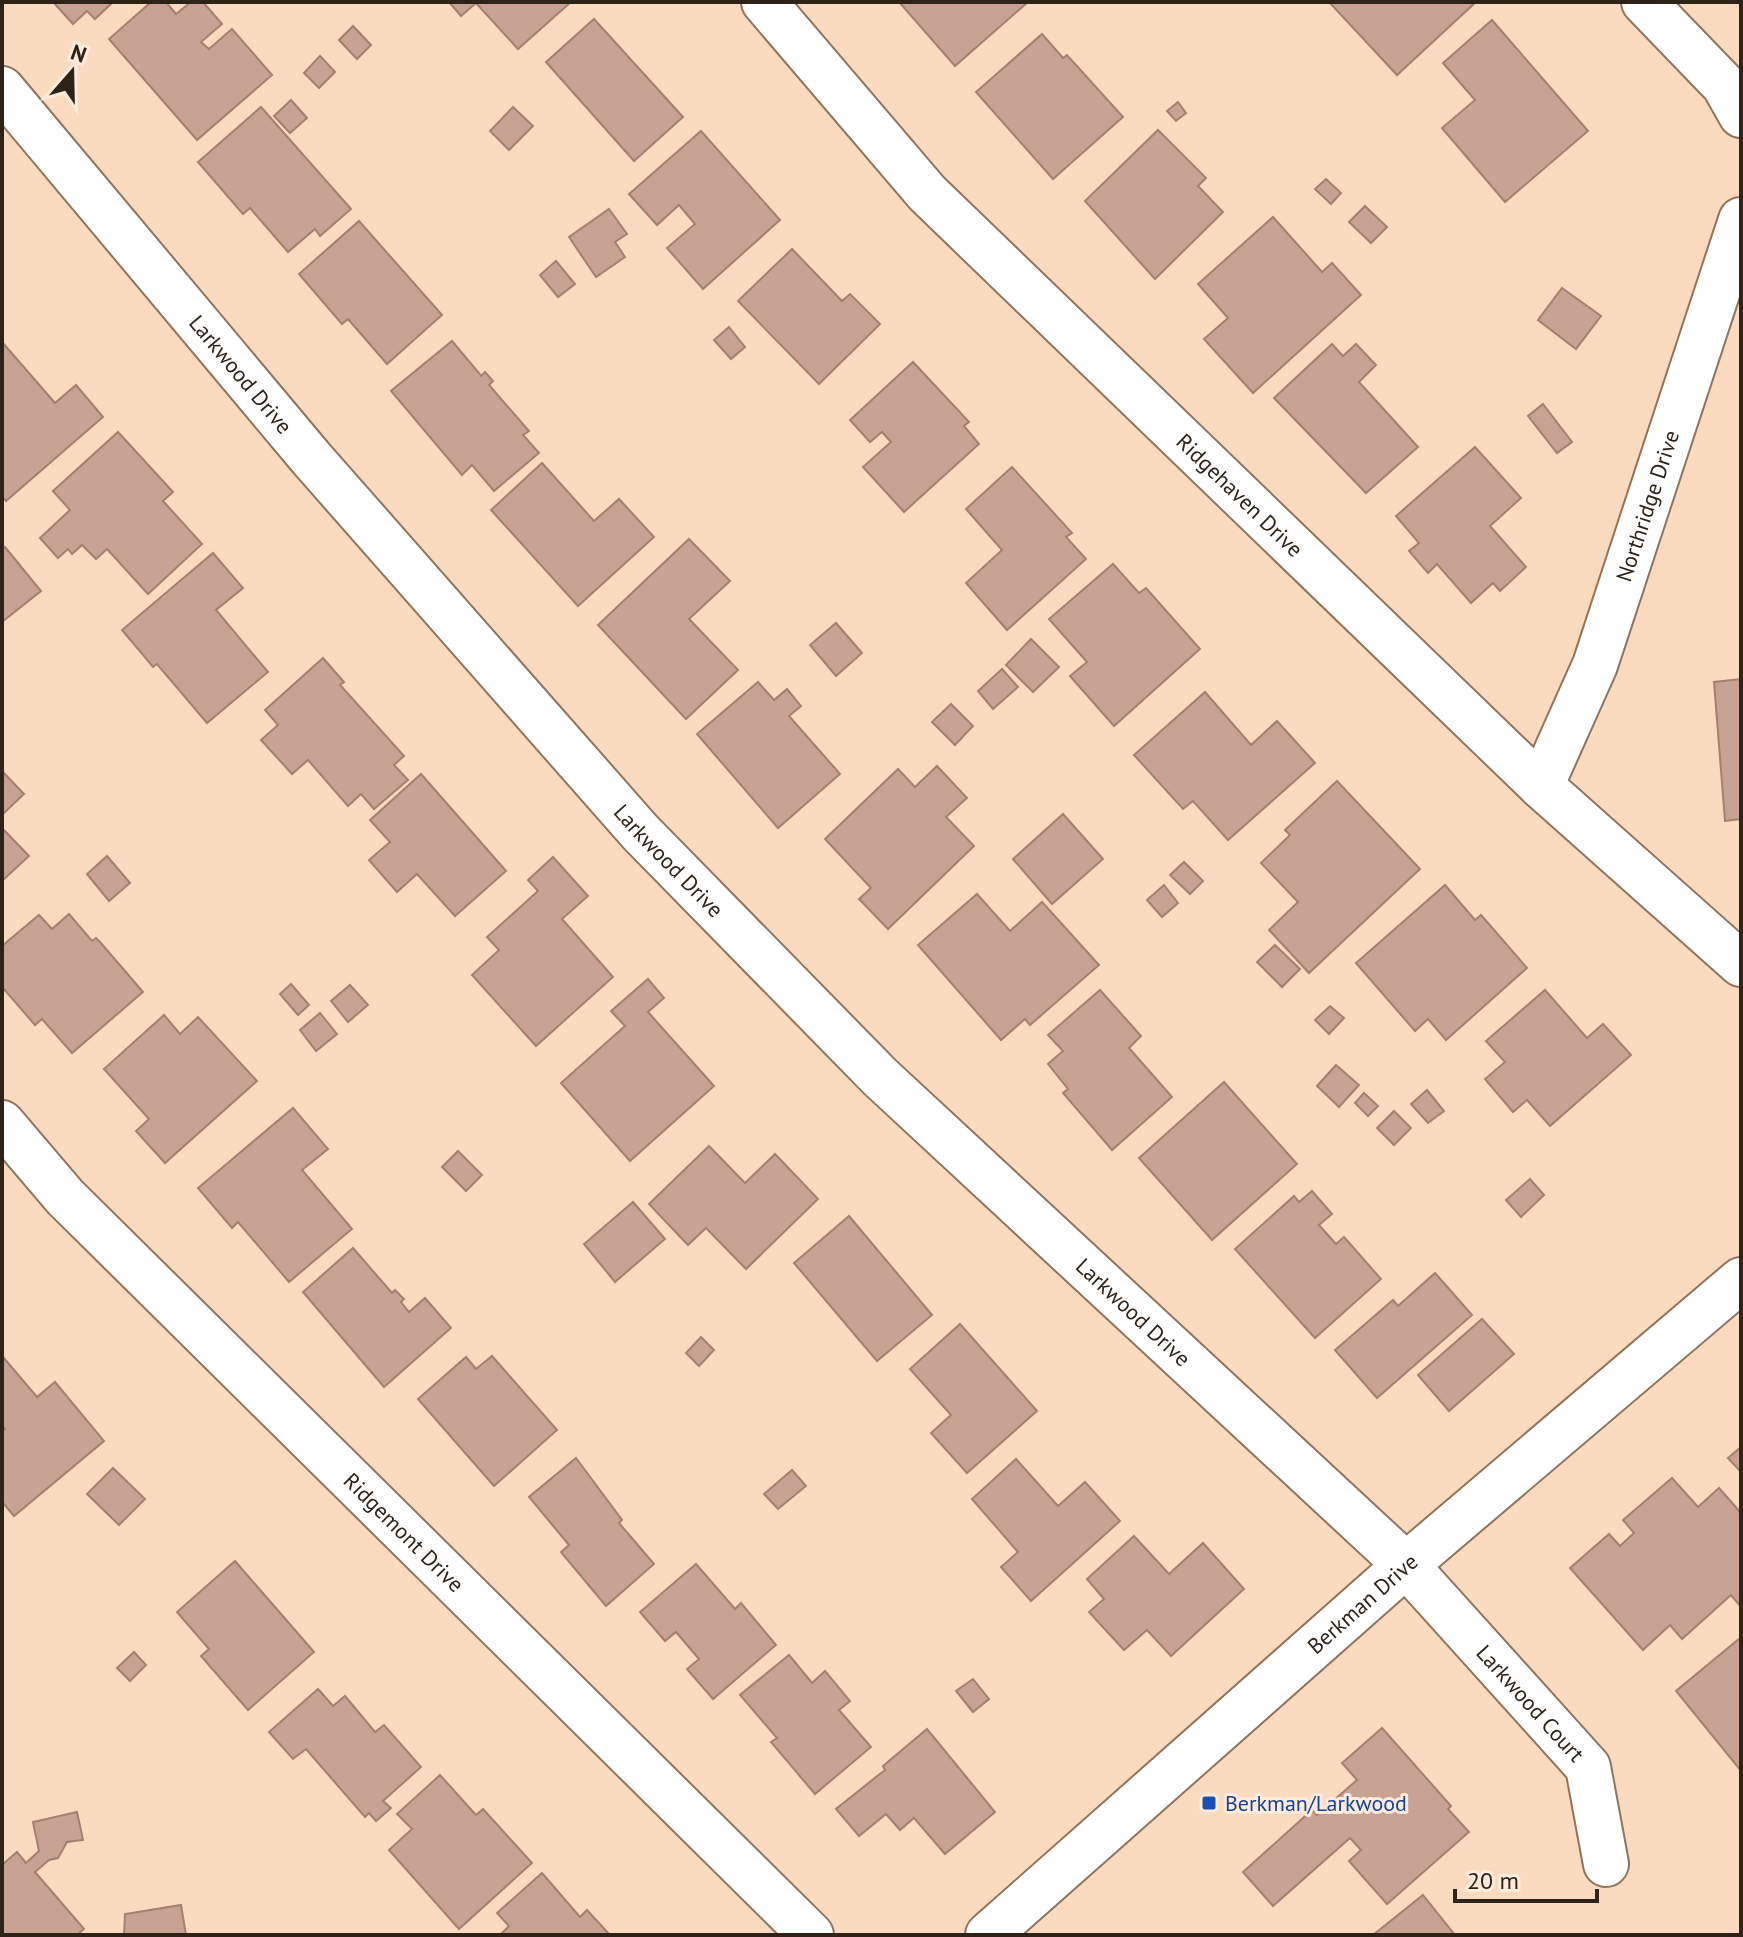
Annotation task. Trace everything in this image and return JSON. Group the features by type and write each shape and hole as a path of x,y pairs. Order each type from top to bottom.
{"street":[{"name":"Ridgehaven Drive","path":"764,2 927,193 1541,786 1741,964"},
{"path":"1644,2 1724,85 1741,115"},
{"name":"Larkwood Drive","path":"2,89 311,458 640,832 880,1077 1406,1565"},
{"name":"Northridge Drive","path":"1541,786 1595,665 1741,220"},
{"name":"Ridgemont Drive","path":"2,1123 65,1197 811,1935"},
{"name":"Berkman Drive","path":"988,1935 1406,1565 1741,1280"},
{"name":"Larkwood Court","path":"1406,1565 1588,1767 1606,1864"}],"building":[{"path":"53,2 113,2 95,19 87,11 73,24"},
{"path":"151,2 166,2 176,14 191,2 203,2 222,24 201,42 209,49 232,29 272,75 197,140 109,39"},
{"path":"449,2 571,2 518,49 476,3 461,16"},
{"path":"899,2 1028,2 955,66"},
{"path":"1329,2 1476,2 1397,75"},
{"path":"594,19 683,117 634,161 546,62"},
{"path":"1492,20 1588,131 1505,202 1442,128 1475,100 1443,63"},
{"path":"353,26 371,45 357,59 339,40"},
{"path":"1042,34 1063,58 1067,55 1123,117 1053,179 976,92"},
{"path":"320,56 335,72 319,88 304,73"},
{"path":"291,100 307,118 290,133 274,116"},
{"path":"1178,102 1186,113 1176,121 1167,111"},
{"path":"261,107 351,209 320,236 315,229 288,252 250,208 243,214 198,162"},
{"path":"513,107 533,126 509,150 490,131"},
{"path":"1158,130 1206,178 1198,186 1223,212 1155,279 1085,201"},
{"path":"701,131 780,220 703,289 667,248 695,224 679,205 657,225 629,194"},
{"path":"1326,179 1341,193 1331,204 1315,189"},
{"path":"1365,206 1387,227 1371,243 1349,222"},
{"path":"609,209 627,234 615,242 625,257 596,277 569,237"},
{"path":"1273,217 1322,272 1332,263 1361,295 1253,393 1204,339 1228,318 1198,284"},
{"path":"359,221 442,315 387,364 348,319 342,324 299,274"},
{"path":"792,249 842,301 850,294 880,324 819,384 738,301"},
{"path":"556,261 575,284 558,297 540,275"},
{"path":"1562,288 1601,316 1576,349 1538,320"},
{"path":"729,327 745,347 731,359 714,340"},
{"path":"452,341 481,376 485,372 493,381 489,385 529,431 523,435 539,453 494,491 472,465 462,475 391,391"},
{"path":"2,342 55,403 76,385 103,417 6,501 2,496"},
{"path":"1332,344 1343,356 1356,344 1376,365 1359,382 1418,447 1366,493 1274,398"},
{"path":"913,362 969,422 964,426 979,444 904,512 863,467 891,442 882,432 870,442 850,420"},
{"path":"1543,404 1572,442 1557,453 1528,416"},
{"path":"118,432 173,492 163,501 202,544 148,594 107,549 96,559 82,545 72,554 68,549 58,558 40,538 70,510 53,491"},
{"path":"1475,447 1521,498 1490,526 1526,567 1500,591 1493,583 1471,603 1437,564 1428,573 1409,551 1419,543 1396,516"},
{"path":"542,463 594,521 619,499 654,537 578,606 491,510"},
{"path":"1012,467 1072,533 1066,537 1086,559 1007,630 966,583 1002,550 966,509"},
{"path":"689,539 730,581 689,619 738,670 686,719 598,625"},
{"path":"5,547 41,591 2,622 2,549"},
{"path":"213,553 243,588 216,610 268,672 207,723 157,664 153,667 122,630"},
{"path":"1113,564 1139,593 1146,588 1200,649 1114,726 1070,676 1087,662 1049,619"},
{"path":"836,623 862,653 836,676 810,645"},
{"path":"1031,639 1059,667 1033,692 1006,665"},
{"path":"323,658 344,682 340,685 404,756 394,765 408,780 374,809 361,794 348,806 308,760 292,774 261,740 278,725 265,710"},
{"path":"1002,669 1018,687 993,709 978,691"},
{"path":"1741,679 1741,819 1725,821 1714,682"},
{"path":"758,682 774,700 787,689 801,706 789,716 840,774 778,828 697,734"},
{"path":"1205,692 1251,745 1277,721 1315,763 1228,840 1193,801 1183,809 1134,755"},
{"path":"951,704 973,726 955,745 932,722"},
{"path":"937,766 967,798 946,817 974,846 888,929 859,899 871,888 825,839 898,769 915,787"},
{"path":"2,771 24,794 2,815"},
{"path":"421,774 506,871 455,916 417,874 397,892 369,860 390,842 370,820"},
{"path":"1337,781 1420,869 1309,973 1269,930 1298,902 1261,863 1290,835 1285,830"},
{"path":"1063,814 1103,859 1052,904 1013,859"},
{"path":"2,828 29,856 2,881"},
{"path":"107,856 130,883 109,901 87,874"},
{"path":"553,857 588,896 562,919 613,977 536,1046 472,975 499,950 487,937 538,891 528,880"},
{"path":"1184,862 1203,881 1190,894 1170,875"},
{"path":"1164,885 1178,903 1162,917 1147,900"},
{"path":"1445,885 1475,920 1481,915 1527,968 1446,1040 1428,1019 1415,1031 1356,963"},
{"path":"977,894 1010,931 1042,902 1099,965 1030,1025 1025,1019 1001,1040 918,945"},
{"path":"69,914 92,941 96,938 100,942 143,992 72,1053 42,1019 35,1025 2,987 2,946 39,915 52,929"},
{"path":"1275,945 1300,969 1282,987 1257,962"},
{"path":"648,979 664,998 648,1012 714,1086 630,1161 561,1083 625,1026 611,1011"},
{"path":"291,984 309,1005 298,1015 280,994"},
{"path":"350,985 368,1005 348,1022 331,1001"},
{"path":"1100,990 1141,1036 1129,1048 1172,1097 1112,1150 1063,1093 1068,1089 1048,1064 1063,1051 1048,1035"},
{"path":"1545,990 1587,1038 1603,1024 1631,1055 1550,1126 1527,1100 1513,1112 1485,1079 1505,1062 1486,1041"},
{"path":"1330,1006 1344,1018 1329,1034 1315,1020"},
{"path":"320,1013 337,1034 316,1051 300,1030"},
{"path":"164,1015 180,1034 198,1017 257,1081 165,1163 136,1131 149,1119 104,1069"},
{"path":"1336,1065 1359,1085 1339,1107 1317,1086"},
{"path":"1224,1082 1297,1164 1212,1240 1139,1158"},
{"path":"1427,1090 1444,1111 1428,1123 1411,1104"},
{"path":"1364,1093 1378,1106 1368,1116 1355,1103"},
{"path":"293,1108 328,1149 302,1170 352,1229 289,1282 238,1222 232,1228 198,1188"},
{"path":"1394,1111 1411,1128 1394,1145 1377,1128"},
{"path":"709,1146 745,1183 775,1154 818,1199 746,1269 706,1228 688,1245 649,1204"},
{"path":"458,1151 482,1175 466,1191 442,1167"},
{"path":"1530,1179 1544,1195 1521,1217 1506,1200"},
{"path":"1312,1191 1332,1214 1319,1225 1336,1244 1344,1237 1381,1279 1315,1338 1235,1249 1294,1196 1299,1202"},
{"path":"633,1202 665,1239 615,1282 584,1244"},
{"path":"849,1216 932,1315 877,1361 794,1263"},
{"path":"353,1248 392,1293 395,1290 404,1299 401,1302 409,1312 425,1298 451,1328 384,1387 303,1292"},
{"path":"1435,1273 1472,1315 1377,1398 1335,1350 1393,1300 1398,1306"},
{"path":"1482,1319 1514,1354 1449,1411 1418,1375"},
{"path":"960,1324 1037,1411 967,1473 931,1433 951,1415 910,1369"},
{"path":"701,1337 714,1350 699,1366 686,1353"},
{"path":"492,1356 557,1430 494,1486 418,1399 466,1357 476,1369"},
{"path":"3,1357 37,1397 55,1382 104,1441 14,1516 2,1502 2,1432 5,1429 2,1425"},
{"path":"1741,1447 1741,1472 1728,1458"},
{"path":"576,1458 622,1520 619,1523 654,1564 606,1606 561,1552 569,1545 529,1497"},
{"path":"1016,1459 1058,1506 1085,1482 1120,1521 1031,1601 1001,1567 1018,1552 972,1499"},
{"path":"113,1468 145,1499 119,1525 87,1494"},
{"path":"792,1470 806,1486 778,1509 764,1494"},
{"path":"1672,1478 1698,1507 1719,1488 1741,1513 1741,1607 1731,1595 1682,1639 1670,1625 1643,1650 1570,1568 1609,1534 1620,1546 1634,1533 1623,1520"},
{"path":"1134,1536 1169,1574 1203,1543 1244,1589 1171,1656 1147,1630 1124,1650 1089,1612 1104,1599 1087,1579"},
{"path":"235,1561 314,1652 248,1710 201,1656 209,1649 177,1612"},
{"path":"696,1564 735,1609 741,1603 776,1645 713,1699 687,1669 699,1659 676,1632 665,1641 640,1612"},
{"path":"1741,1640 1741,1771 1676,1691"},
{"path":"134,1652 146,1665 130,1681 117,1668"},
{"path":"789,1655 812,1683 825,1671 850,1701 839,1710 871,1747 815,1794 771,1742 777,1738 740,1695"},
{"path":"973,1679 989,1699 973,1712 956,1691"},
{"path":"318,1689 333,1706 345,1696 375,1732 384,1725 421,1767 383,1801 391,1808 376,1821 369,1813 365,1817 306,1749 293,1759 269,1732"},
{"path":"1382,1728 1451,1806 1448,1809 1469,1832 1387,1904 1349,1861 1361,1850 1350,1838 1273,1906 1243,1872 1312,1810 1317,1815 1357,1780 1342,1763"},
{"path":"927,1729 995,1812 945,1854 914,1818 900,1830 886,1814 859,1836 836,1809 885,1770 883,1766"},
{"path":"440,1775 476,1815 483,1809 532,1863 459,1929 389,1850 412,1829 397,1814"},
{"path":"77,1812 83,1840 67,1842 58,1858 49,1860 35,1872 84,1929 77,1935 2,1935 2,1865 17,1852 26,1863 39,1851 33,1822"},
{"path":"542,1873 580,1917 587,1910 610,1935 500,1935 509,1926 497,1913"},
{"path":"1423,1895 1455,1935 1373,1935"},
{"path":"181,1905 186,1935 124,1935 125,1914"}],"place":[{"name":"Berkman/Larkwood","path":"1209,1803"}]}
